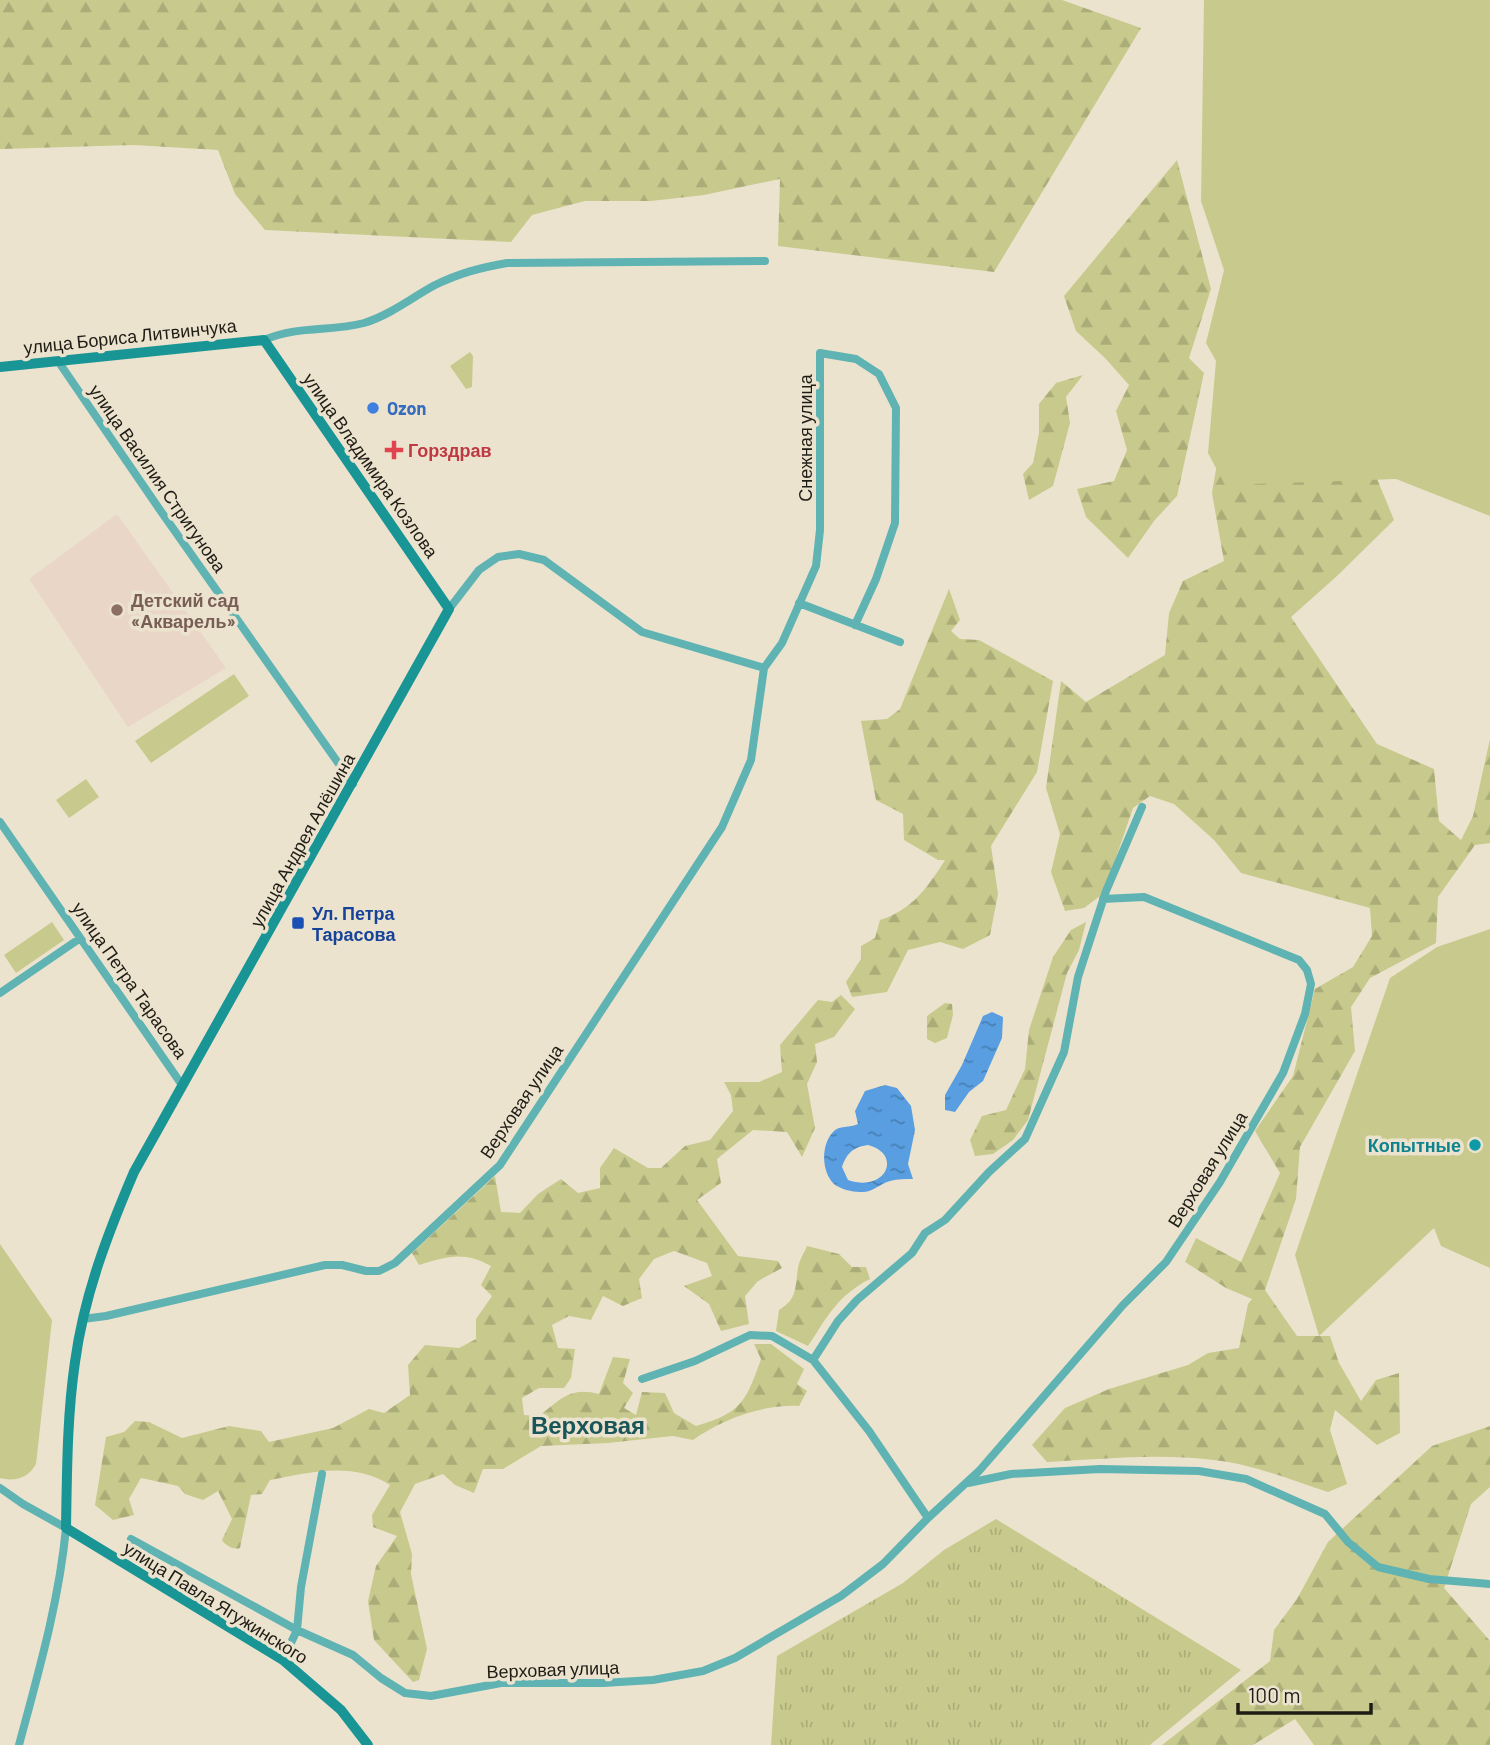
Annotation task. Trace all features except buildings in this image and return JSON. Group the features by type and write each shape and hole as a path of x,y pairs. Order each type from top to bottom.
{"street":[{"path":"264,340 283,332 363,323 395,310 433,286 470,269 506,263 765,261"},
{"name":"улица Бориса Литвинчука","path":"0,368 264,340"},
{"name":"улица Владимира Козлова","path":"264,340 449,610"},
{"name":"Снежная улица","path":"764,668 782,643 816,566 820,530 820,353 856,359 879,374 897,408 895,523 876,579 855,625"},
{"name":"улица Василия Стригунова","path":"58,361 353,784"},
{"path":"449,610 480,569 498,557 519,554 544,560 642,632 764,668"},
{"path":"799,603 900,642"},
{"name":"улица Андрея Алёшина","path":"182,1085 449,610"},
{"name":"Верховая улица","path":"83,1319 325,1265 379,1271 395,1263 500,1165 722,827 751,760 764,668"},
{"path":"813,1360 838,1321 857,1300 912,1253 925,1233 945,1220 989,1172 1025,1139 1064,1052 1078,977 1103,899 1142,807"},
{"name":"улица Петра Тарасова","path":"0,822 182,1085 134,1172 104,1243 83,1319 75,1362 68,1452 66,1528"},
{"name":"Верховая улица","path":"131,1539 297,1630 353,1655 405,1693 432,1696 500,1683 603,1683 653,1680 703,1671 734,1658 841,1595 883,1564 1002,1446 1123,1305 1166,1262 1220,1182 1283,1073 1305,1014 1311,984 1307,970 1299,960 1144,897 1103,899"},
{"path":"0,993 79,939"},
{"path":"642,1379 695,1361 750,1335 772,1336 813,1360 869,1432 928,1518"},
{"path":"965,1483 1011,1474 1100,1469 1199,1471 1245,1479 1325,1514 1348,1542 1378,1567 1429,1579 1490,1584"},
{"path":"283,1660 297,1630 301,1587 322,1474"},
{"path":"0,1488 43,1517 66,1528 63,1561 51,1617 19,1745"},
{"name":"улица Павла Ягужинского","path":"66,1528 283,1660 341,1710 368,1745"}],"shaded area":[{"name":"Детский сад «Акварель»","path":"117,514 226,668 128,727 29,579"}],"green space":[{"path":"0,0 1062,0 1141,28 994,272 778,246 780,179 704,195 651,201 585,201 532,215 511,242 265,230 235,194 218,150 134,145 0,149"},
{"path":"1204,0 1490,0 1490,516 1396,479 1225,485 1208,453 1216,361 1206,343 1224,270 1201,201"},
{"path":"1177,160 1211,289 1189,358 1204,373 1177,496 1154,521 1128,558 1086,517 1077,489 1114,481 1127,450 1116,411 1129,385 1076,331 1064,296"},
{"path":"1250,268 1375,474 1394,520 1291,617 1377,744 1434,769 1439,821 1461,840 1473,816 1490,739 1490,843 1475,845 1438,897 1436,943 1370,978 1351,1007 1355,1051 1300,1147 1296,1199 1265,1290 1297,1336 1330,1336 1339,1363 1361,1401 1376,1380 1399,1373 1400,1433 1377,1445 1335,1410 1330,1430 1347,1484 1328,1492 1257,1469 1214,1460 1151,1457 1047,1462 1032,1445 1065,1408 1109,1389 1188,1365 1208,1353 1239,1348 1248,1304 1252,1299 1226,1288 1185,1262 1196,1238 1241,1262 1280,1173 1255,1131 1293,1076 1315,989 1353,967 1372,936 1370,908 1241,873 1214,840 1174,804 1150,796 1133,808 1104,893 1084,908 1065,911 1051,872 1060,834 1046,788 1061,681 1086,702 1165,655 1169,613 1183,581 1224,561 1212,493"},
{"path":"470,352 473,356 472,387 466,389 450,366"},
{"path":"1083,375 1066,397 1070,423 1053,486 1029,500 1023,474 1033,463 1039,433 1039,404 1056,383"},
{"path":"949,589 960,620 951,631 960,639 979,640 1053,681 1037,772 991,846 998,894 990,935 963,949 940,942 908,950 887,992 852,997 846,982 861,959 861,946 875,938 880,920 901,910 918,896 945,860 938,860 904,840 903,814 876,800 861,721 887,719 900,709"},
{"path":"234,674 249,696 151,763 135,741"},
{"path":"86,779 99,797 69,818 56,800"},
{"path":"52,922 64,940 16,973 4,955"},
{"path":"1086,922 1079,950 1067,973 1028,1120 1013,1140 993,1154 975,1156 970,1140 982,1116 1006,1110 1025,1069 1029,1030 1053,957 1071,930"},
{"path":"1490,929 1490,1268 1441,1246 1434,1228 1319,1336 1295,1255 1390,978 1437,947"},
{"path":"841,995 855,1009 834,1037 815,1044 817,1062 807,1084 815,1128 802,1157 787,1132 753,1130 717,1159 721,1183 697,1200 738,1256 778,1261 782,1268 758,1281 745,1296 749,1324 721,1331 709,1304 684,1286 712,1276 707,1263 674,1251 654,1259 639,1279 642,1298 623,1306 603,1296 591,1320 569,1316 552,1325 558,1348 575,1349 571,1378 564,1388 539,1388 522,1398 524,1415 539,1416 573,1393 599,1394 613,1357 630,1359 623,1383 633,1393 624,1408 636,1415 642,1392 665,1393 674,1413 696,1426 723,1416 740,1404 751,1386 761,1359 754,1344 771,1344 804,1369 797,1384 807,1391 799,1406 744,1414 704,1432 693,1440 673,1436 541,1446 503,1469 483,1469 474,1493 455,1485 443,1474 415,1484 400,1512 412,1554 411,1574 427,1649 419,1680 413,1682 374,1640 368,1601 376,1566 397,1536 373,1527 372,1515 390,1485 362,1473 331,1470 270,1480 262,1494 251,1495 240,1548 230,1547 222,1540 232,1519 218,1491 203,1500 185,1494 178,1486 141,1478 129,1499 134,1515 113,1520 95,1505 106,1437 124,1432 135,1421 149,1422 182,1438 229,1426 261,1431 269,1442 333,1428 369,1409 384,1413 410,1395 408,1365 425,1345 459,1348 476,1339 476,1319 492,1296 481,1285 491,1266 473,1258 456,1256 419,1265 412,1253 495,1176 501,1212 520,1213 538,1194 561,1179 578,1193 600,1188 600,1168 614,1148 648,1168 661,1168 685,1146 710,1140 733,1111 731,1095 724,1082 759,1082 782,1072 780,1045 818,1000 832,1002"},
{"path":"945,1003 952,1004 953,1015 947,1038 935,1043 927,1039 927,1016"},
{"path":"0,1244 52,1320 36,1464 25,1476 11,1479 0,1478"},
{"path":"807,1246 839,1254 852,1267 866,1267 870,1279 841,1300 808,1346 776,1331 779,1310 793,1297 799,1265"},
{"path":"1490,1426 1490,1487 1471,1504 1444,1588 1490,1641 1490,1745 1314,1745 1295,1719 1253,1745 1162,1745 1270,1661 1274,1630 1297,1599 1328,1542 1432,1446"},
{"path":"996,1519 1241,1670 1150,1745 771,1745 777,1656 903,1583 944,1550"}],"water":[{"path":"992,1012 1003,1017 1002,1038 983,1081 969,1092 955,1112 945,1110 945,1095 962,1065 983,1016"},
{"path":"885,1085 897,1088 911,1106 915,1130 908,1164 913,1179 893,1180 869,1191 857,1192 834,1184 827,1172 824,1158 826,1144 835,1130 858,1124 855,1111 865,1091","holes":["868,1145 879,1150 887,1163 880,1177 861,1183 848,1180 842,1167 851,1152"]}],"place":[{"name":"Ozon","path":"373,408"},
{"name":"Горздрав","path":"394,450"},
{"name":"Детский сад «Акварель»","path":"117,610"},
{"name":"Ул. Петра Тарасова","path":"298,923"},
{"name":"Копытные","path":"1475,1145"}],"district":[{"name":"Верховая","path":"588,1424"}]}
